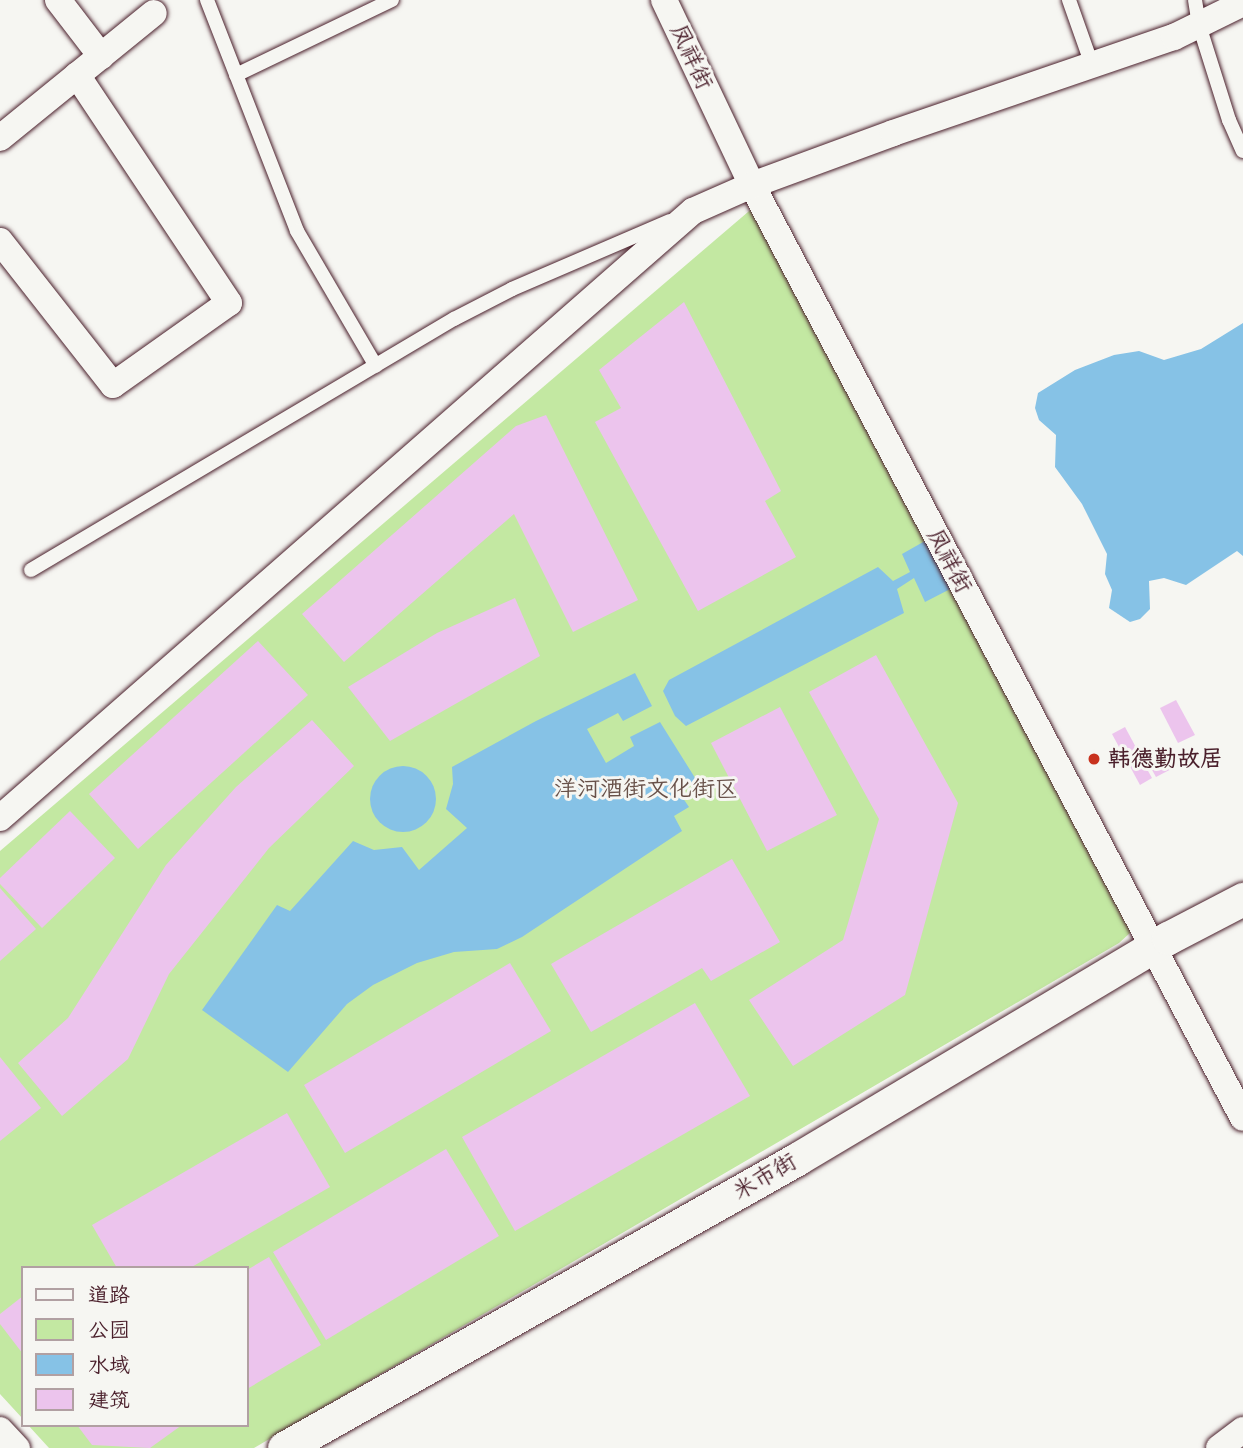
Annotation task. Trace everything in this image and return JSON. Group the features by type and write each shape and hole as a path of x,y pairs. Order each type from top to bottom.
{"street":[{"path":"58,0 101,56"},
{"name":"凤祥街","path":"664,0 752,185 1243,1118"},
{"path":"0,818 693,211 752,185 1174,37 1197,13 1243,3"},
{"path":"0,138 154,13"},
{"path":"0,242 113,384 229,303 77,75"},
{"name":"米市街","path":"284,1448 797,1159 1152,948 1243,900"},
{"path":"0,1430 17,1448"},
{"path":"1219,1448 1243,1430"}],"lane":[{"path":"207,0 297,231 376,366"},
{"path":"236,75 392,0"},
{"path":"1069,0 1093,65"},
{"path":"1197,13 1229,120 1243,150"},
{"path":"31,570 376,366 512,289 752,185"}],"green space":[{"name":"洋河酒街文化街区","path":"762,200 1143,921 1119,943 254,1448 49,1448 30,1427 248,1427 248,1266 21,1266 21,1417 0,1394 0,851"}],"water":[{"path":"1243,323 1243,556 1237,551 1186,585 1164,578 1149,581 1150,609 1140,619 1130,622 1109,608 1112,590 1105,574 1107,554 1082,504 1055,467 1056,435 1039,420 1035,408 1038,393 1075,370 1114,355 1139,351 1164,360 1201,349"},
{"path":"932,537 958,585 925,602 914,578 897,589 904,613 686,726 675,716 663,691 669,680 878,567 893,581 910,572 902,554"},
{"path":"635,673 652,706 623,721 618,713 587,729 606,763 634,746 630,737 660,722 697,781 678,791 689,807 674,816 682,831 522,937 497,949 454,952 417,963 373,985 347,1004 288,1072 202,1010 277,905 290,911 353,841 374,850 402,847 419,870 467,828 446,809 453,784 452,767 536,721"},
{"path":"403,766 426,776 436,799 426,822 403,832 380,822 370,799 380,776"}],"building":[{"path":"684,302 781,491 765,501 796,557 698,611 595,422 621,408 599,370"},
{"path":"546,415 638,600 573,632 514,514 344,662 302,614 516,426"},
{"path":"515,598 540,656 390,741 348,687 437,633"},
{"path":"258,641 308,695 138,849 89,794"},
{"path":"876,655 958,803 905,995 793,1066 749,1000 843,940 879,819 809,692"},
{"path":"1176,700 1195,735 1178,743 1160,708"},
{"path":"780,707 837,815 767,851 711,743"},
{"path":"312,720 354,766 269,848 169,974 128,1059 62,1116 18,1063 68,1018 166,865 236,787"},
{"path":"1125,727 1139,753 1126,760 1112,734"},
{"path":"1172,747 1181,764 1156,777 1147,761"},
{"path":"1139,755 1152,778 1140,785 1127,761"},
{"path":"70,811 115,858 42,928 0,884 0,878"},
{"path":"732,859 780,942 711,981 702,968 591,1032 551,964"},
{"path":"0,888 36,929 0,961"},
{"path":"510,963 551,1031 345,1153 304,1085"},
{"path":"695,1003 750,1096 515,1231 462,1137"},
{"path":"0,1057 41,1108 0,1141"},
{"path":"287,1113 330,1187 193,1266 116,1266 92,1225"},
{"path":"446,1149 499,1236 326,1340 273,1252"},
{"path":"269,1257 321,1345 248,1388 248,1269"},
{"path":"21,1298 21,1351 0,1324 0,1314"},
{"path":"78,1427 179,1427 150,1448 92,1445"}],"place":[{"name":"韩德勤故居","path":"1094,759"}]}
